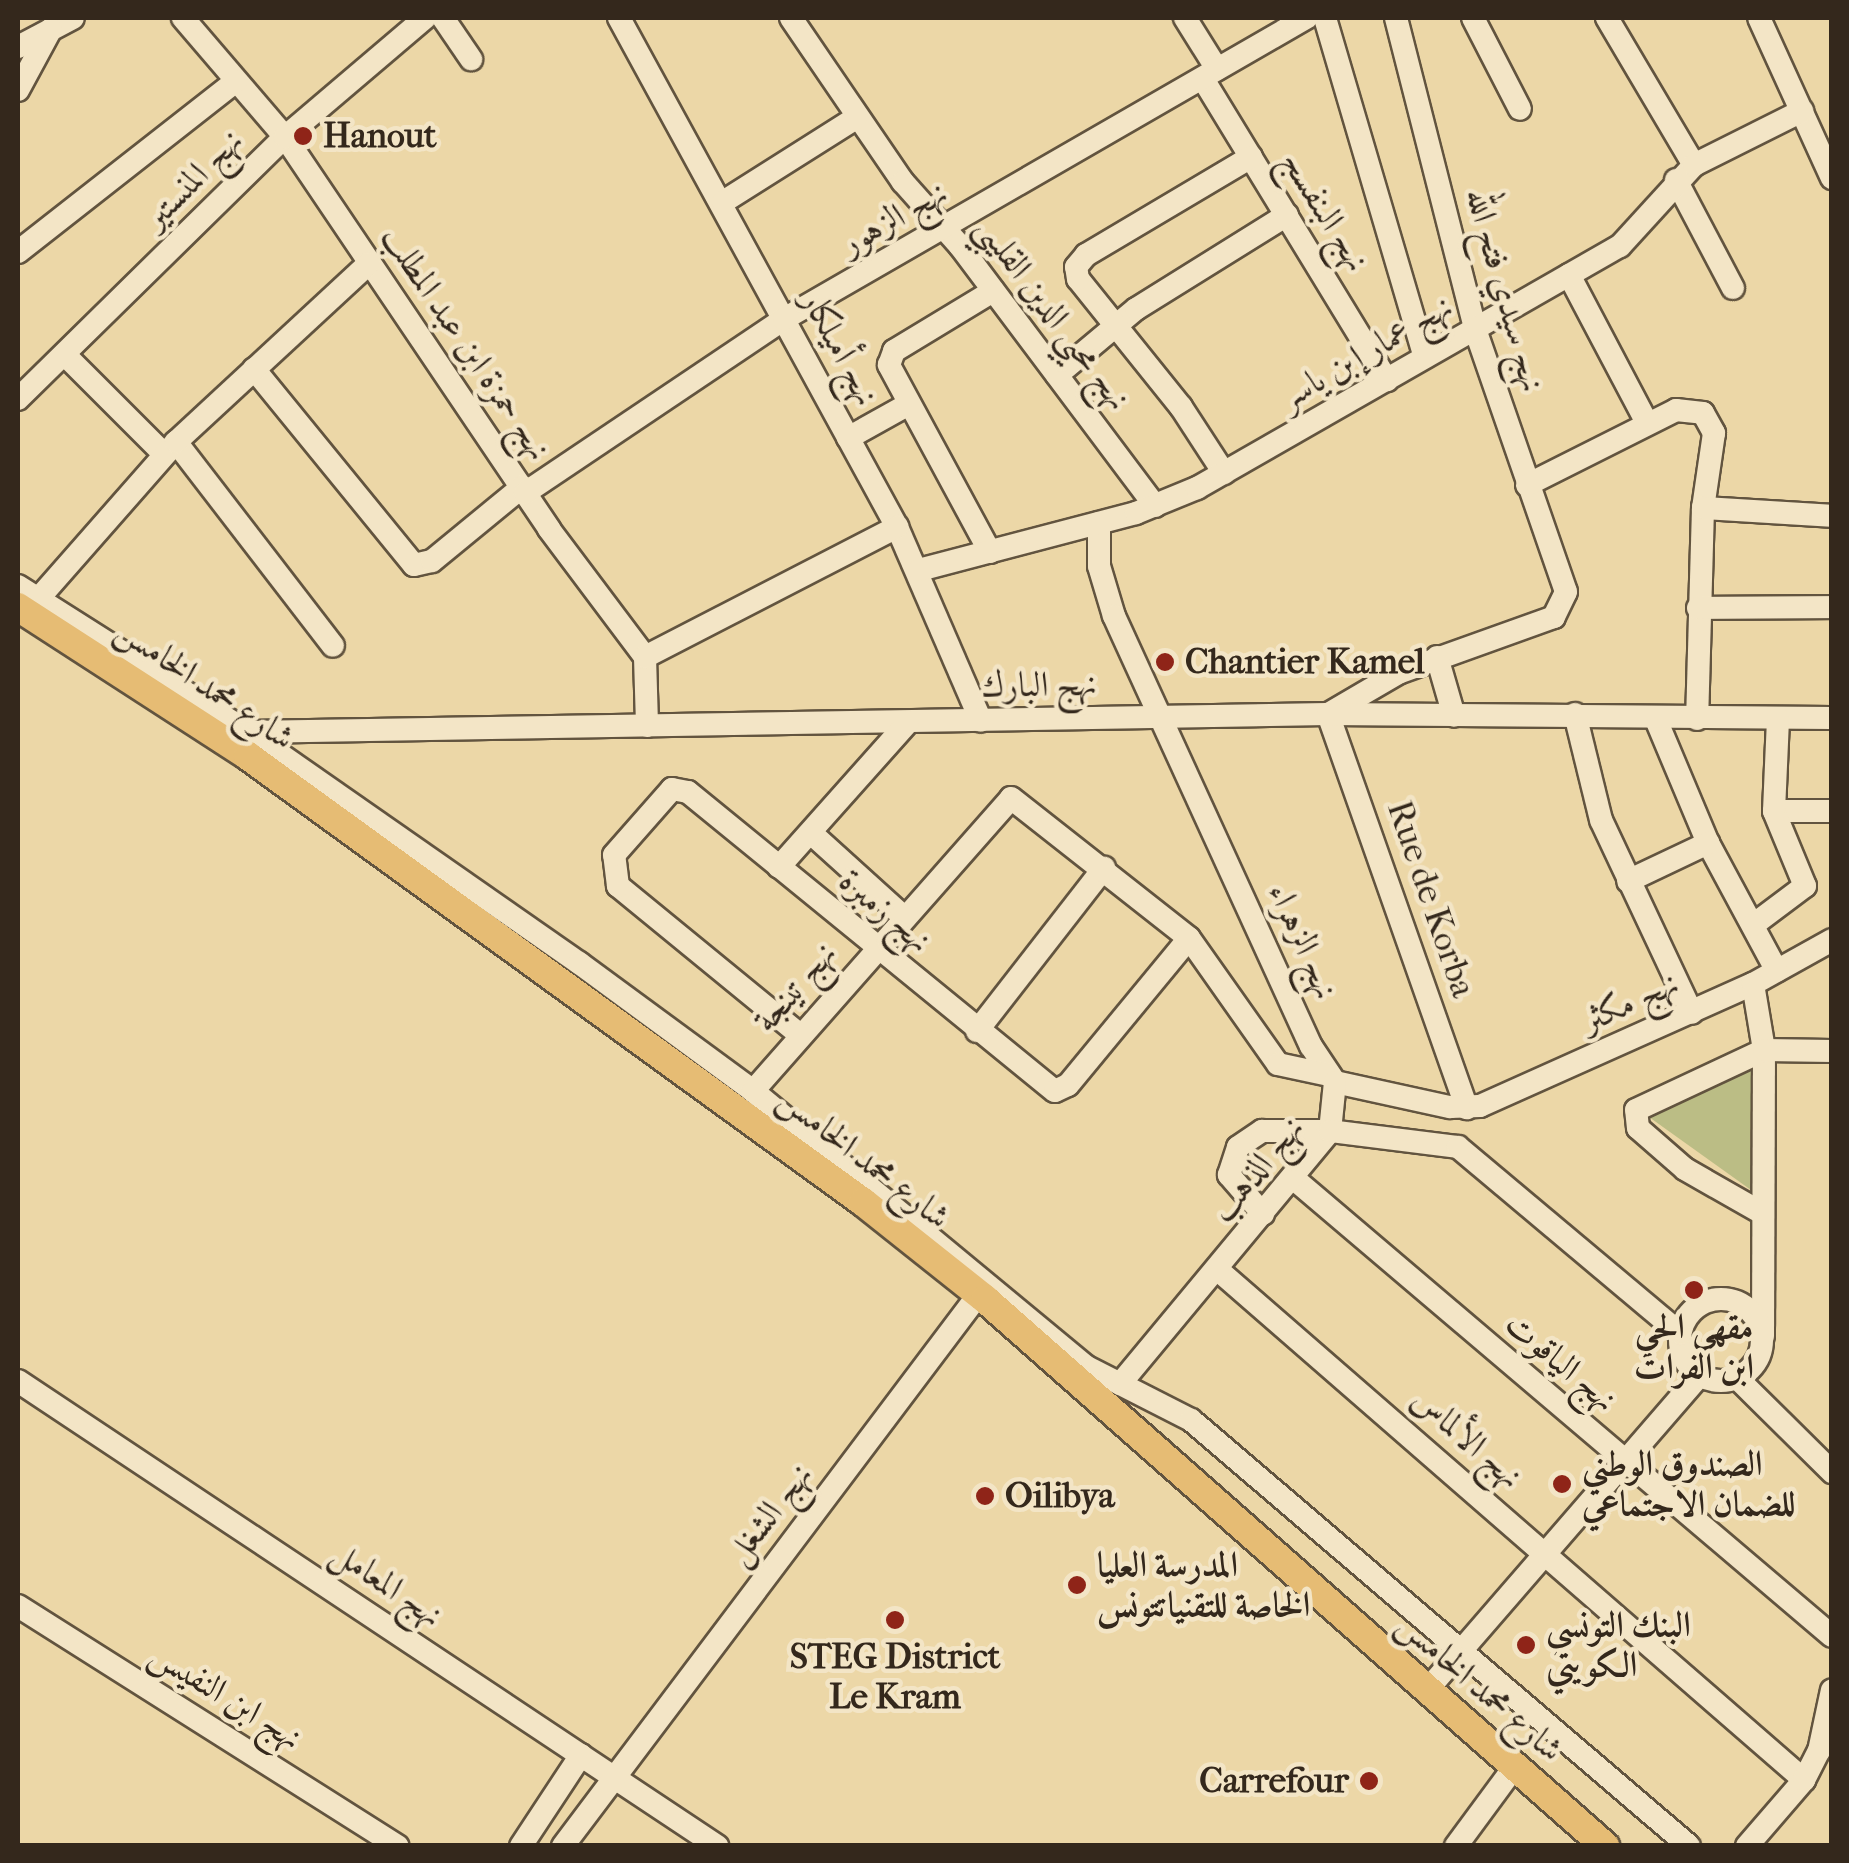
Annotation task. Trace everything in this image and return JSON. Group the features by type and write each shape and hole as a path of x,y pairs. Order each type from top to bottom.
{"main road":[{"name":"شارع محمد الخامس","path":"28,602 519,948 979,1294 1605,1846"}],"street":[{"path":"18,47 73,18"},
{"name":"نهج حمزة ابن عبد المطلب","path":"183,18 285,138 523,490 645,657"},
{"name":"نهج المنستير","path":"18,399 285,138 425,18"},
{"path":"443,18 471,59"},
{"name":"نهج أميلكار","path":"619,18 724,202 898,528 981,721"},
{"name":"نهج محيي الدين القليبي","path":"791,18 856,118 1156,506"},
{"name":"نهج البنفسج","path":"1184,18 1251,157 1387,380"},
{"name":"نهج الزهور","path":"254,369 414,565 432,561 523,490 784,319 946,230 1306,18"},
{"path":"1324,18 1426,357"},
{"name":"نهج سيدي فتح الله","path":"1396,18 1475,329 1562,576 1566,598 1554,617 1437,657"},
{"path":"1473,18 1520,109"},
{"path":"1607,18 1685,173 1733,288"},
{"path":"1759,18 1832,178"},
{"path":"18,90 51,29"},
{"path":"18,252 156,141 175,135 236,80"},
{"name":"نهج عمار إبن ياسر","path":"919,570 1156,506 1224,473 1570,275 1640,229 1685,173 1802,111"},
{"path":"724,202 856,118"},
{"path":"1224,473 1182,407 1113,328 1078,280 1082,258 1251,157"},
{"path":"1057,375 1113,328 1287,215"},
{"path":"28,602 170,448 369,263"},
{"path":"1570,275 1646,423"},
{"path":"990,552 891,371 894,351 993,291"},
{"path":"65,355 170,448 333,646"},
{"path":"848,438 908,405"},
{"path":"1527,485 1646,423 1691,410 1703,414 1714,433 1702,508 1697,720"},
{"path":"1702,508 1832,516"},
{"name":"نهج الزهراء","path":"1099,523 1104,591 1332,1079"},
{"path":"646,726 645,657 898,528"},
{"path":"18,586 28,602 248,732 753,1090 1086,1366 1191,1420 1689,1846"},
{"path":"1698,608 1832,606"},
{"path":"1328,714 1437,657 1454,716"},
{"name":"نهج البارك","path":"248,732 1328,714 1575,714 1697,720 1832,718"},
{"name":"Rue de Korba","path":"1328,714 1458,1107 1450,1143"},
{"path":"1575,714 1600,820 1692,1013"},
{"path":"1655,717 1708,842 1777,971"},
{"path":"1753,925 1805,886 1774,811 1778,718"},
{"path":"779,867 908,722"},
{"name":"نهج زمبرة","path":"799,1034 618,886 614,856 668,791 688,792 977,1031 1059,1090 1189,938"},
{"name":"نهج تينجة","path":"753,1090 1011,798 1104,868"},
{"path":"1774,811 1832,811"},
{"path":"811,833 903,916"},
{"path":"1628,880 1708,842"},
{"path":"977,1031 1104,868 1189,938 1273,1060 1288,1070 1458,1107"},
{"name":"نهج مكثر","path":"1458,1107 1692,1013 1832,940"},
{"path":"1737,1378 1760,1357 1763,1336 1764,1050 1753,984"},
{"path":"1762,1213 1685,1170 1634,1118 1642,1103 1764,1050 1832,1051"},
{"path":"1262,1214 1229,1176 1238,1147 1262,1131 1330,1130 1332,1079"},
{"name":"نهج الذهب","path":"1120,1384 1330,1130 1450,1143"},
{"path":"1450,1143 1680,1333"},
{"name":"نهج الياقوت","path":"1292,1178 1832,1636"},
{"name":"نهج الألماس","path":"1218,1270 1547,1552 1804,1780"},
{"name":"نهج الشغل","path":"564,1846 979,1294"},
{"path":"1763,1336 1754,1314 1735,1300 1711,1299 1690,1312 1680,1333 1684,1357 1700,1375 1737,1378 1832,1472"},
{"path":"1428,1689 1700,1375"},
{"name":"نهج المعامل","path":"18,1381 718,1846"},
{"name":"نهج ابن النفيس","path":"18,1606 397,1846"},
{"path":"1746,1846 1804,1780 1819,1751 1832,1690"},
{"path":"521,1846 582,1755"},
{"path":"1456,1846 1514,1766"}],"green space":[{"path":"1754,1062 1751,1190 1642,1112"}],"place":[{"name":"Hanout","path":"303,136"},
{"name":"Chantier Kamel","path":"1165,662"},
{"name":"مقهى الحي ابن الفرات","path":"1694,1290"},
{"name":"الصندوق الوطني للضمان الاجتماعي","path":"1562,1484"},
{"name":"Oilibya","path":"985,1496"},
{"name":"المدرسة العليا الخاصة للتقنياتتونس","path":"1077,1585"},
{"name":"STEG District Le Kram","path":"895,1620"},
{"name":"البنك التونسي الكويتي","path":"1526,1645"},
{"name":"Carrefour","path":"1369,1781"}]}
